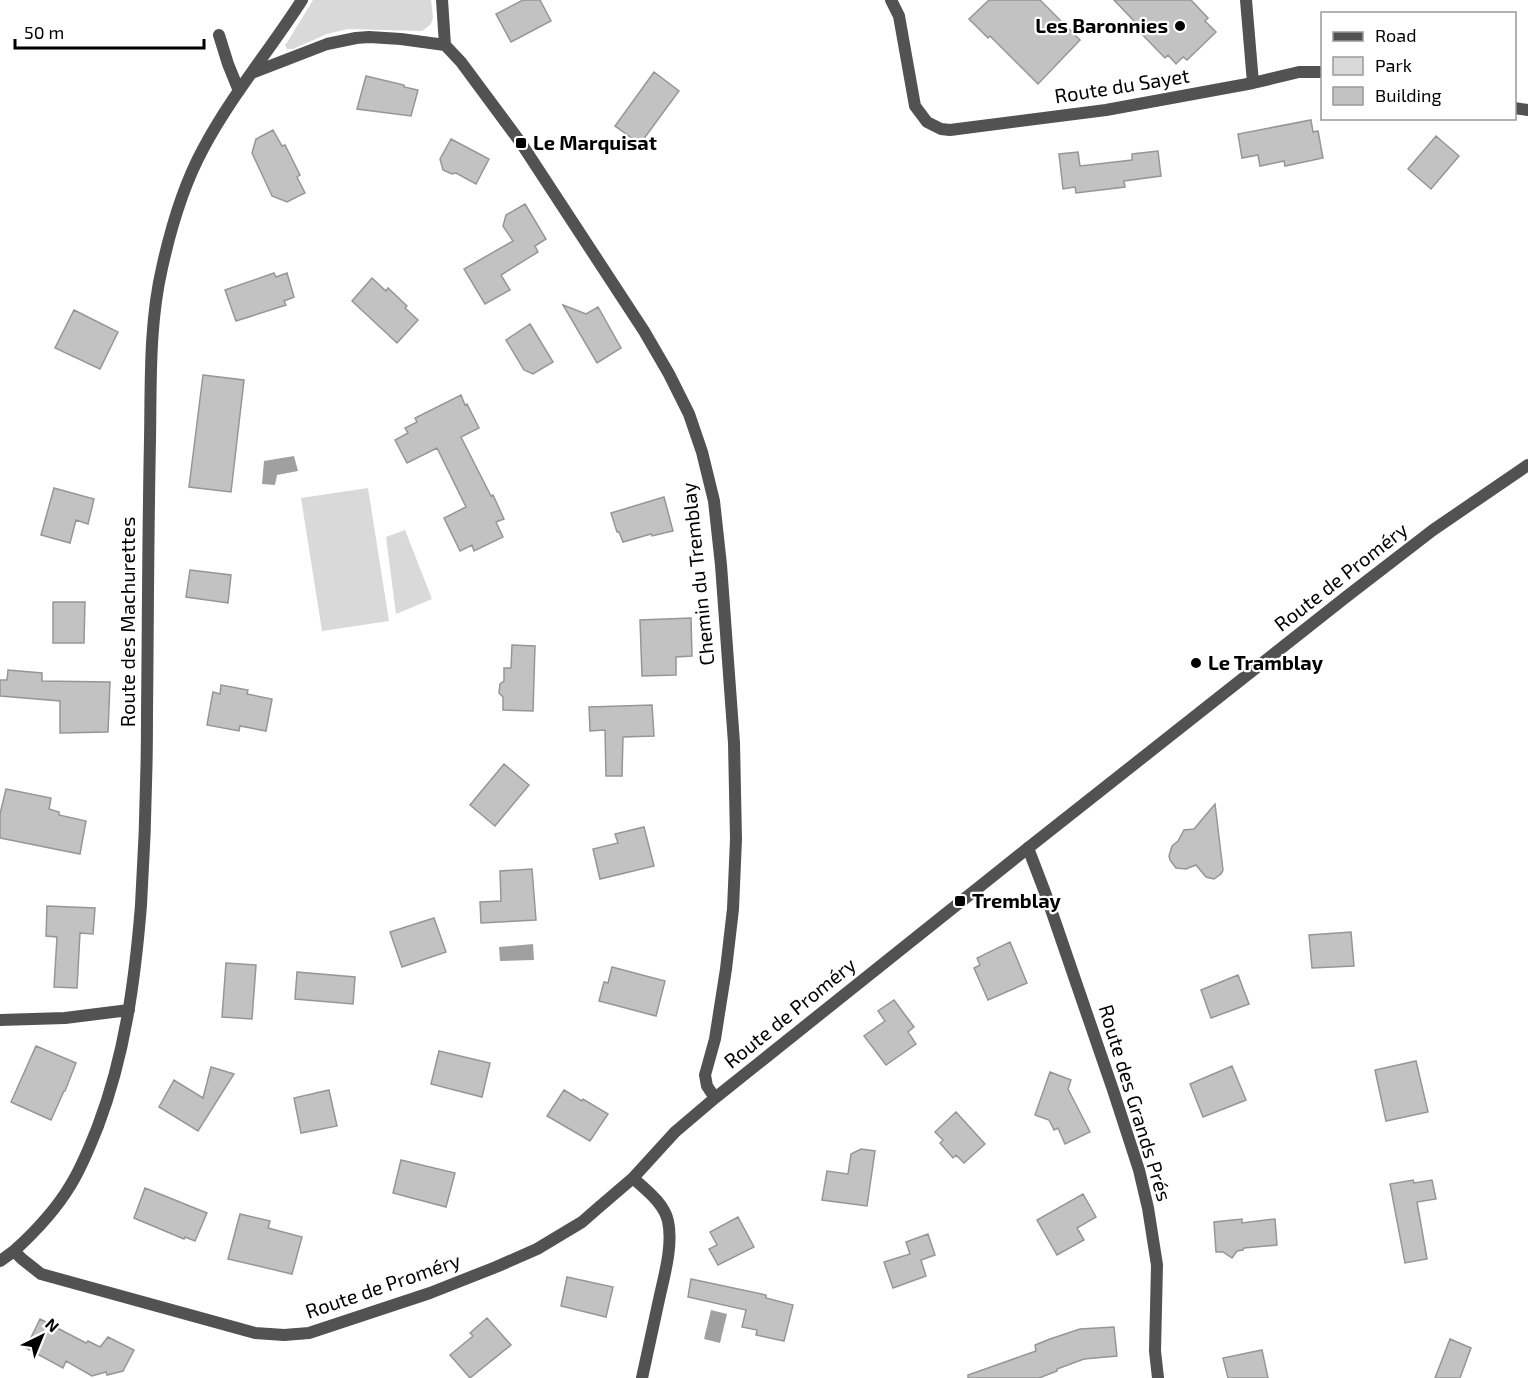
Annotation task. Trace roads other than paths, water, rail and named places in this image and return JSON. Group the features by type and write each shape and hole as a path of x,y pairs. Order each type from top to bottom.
{"street":[{"name":"Route des Machurettes","path":"14,1251 51,1214 78,1171 114,1081 129,1010 137,952 143,867 147,754 152,336 162,269 182,196 202,151 239,92 303,0"},
{"path":"252,73 327,44 348,39 369,37 445,45 442,0"},
{"name":"Route du Sayet","path":"891,0 899,16 915,106 927,122 941,129 950,130 1106,110 1299,72 1321,72"},
{"path":"1246,0 1253,82"},
{"path":"219,34 239,92"},
{"name":"Chemin du Tremblay","path":"445,45 461,62 522,143 639,322 689,414 702,452 714,501 734,743 733,909 715,1039 705,1075 707,1086 715,1098"},
{"name":"Route de Proméry","path":"14,1251 41,1274 255,1333 284,1335 309,1333 430,1293 537,1249 582,1222 633,1179 675,1132 715,1098 1028,848 1433,530 1528,465"},
{"name":"Route des Grands Prés","path":"1028,848 1047,895 1139,1170 1157,1265 1155,1351 1158,1378"},
{"path":"0,1020 65,1018 129,1010"},
{"path":"633,1179 654,1197 662,1208 668,1220 669,1234 668,1256 642,1378"},
{"path":"0,1261 14,1251"}],"place":[{"name":"Les Baronnies","path":"1180,26"},
{"name":"Le Marquisat","path":"521,143"},
{"name":"Le Tramblay","path":"1196,663"},
{"name":"Tremblay","path":"960,901"}]}
